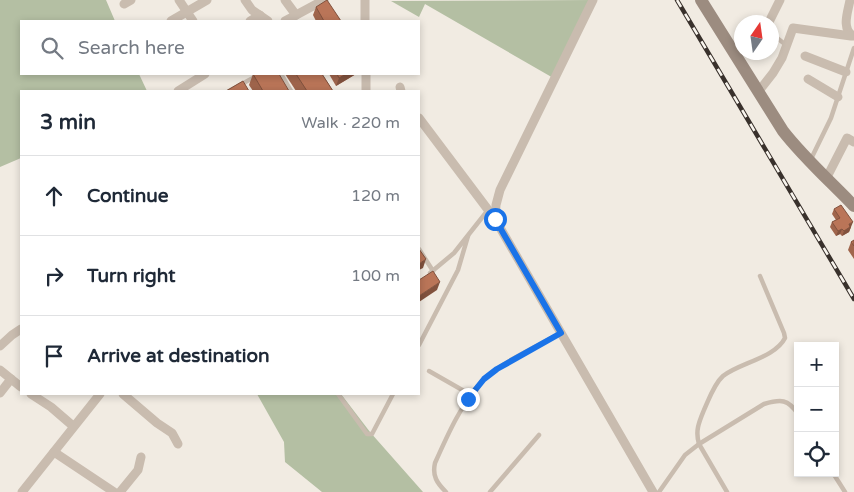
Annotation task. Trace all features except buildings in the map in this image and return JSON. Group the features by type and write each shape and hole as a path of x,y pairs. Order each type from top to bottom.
{"street":[{"path":"179,0 192,20"},
{"path":"173,20 207,0"},
{"path":"246,0 252,10 267,20"},
{"path":"285,0 296,16"},
{"path":"287,20 324,0"},
{"path":"365,20 366,0"},
{"path":"495,219 500,190 593,0"},
{"path":"701,0 734,43"},
{"path":"772,15 780,0"},
{"path":"850,0 845,27 853,36"},
{"path":"252,20 260,15"},
{"path":"758,92 782,58 793,28 853,36"},
{"path":"805,56 846,72"},
{"path":"743,60 758,92 783,131 810,163 827,177 854,206"},
{"path":"180,90 203,75"},
{"path":"366,75 366,90"},
{"path":"808,79 838,97"},
{"path":"420,119 495,219 653,492"},
{"path":"827,177 847,138 854,142"},
{"path":"0,346 20,330"},
{"path":"0,370 20,386"},
{"path":"0,393 11,379"},
{"path":"33,395 51,407 73,426"},
{"path":"22,492 99,395"},
{"path":"124,395 157,423 172,433 178,444"},
{"path":"54,452 114,492"},
{"path":"120,492 138,470 141,457"}],"lane":[{"path":"779,40 786,45"},
{"path":"810,163 838,97 854,48"},
{"path":"232,90 258,75"},
{"path":"282,75 290,90"},
{"path":"243,83 247,90"},
{"path":"426,276 454,253 488,210"},
{"path":"420,343 458,270 468,236"},
{"path":"420,252 433,272"},
{"path":"726,492 699,444 697,437 698,426 716,384 721,378 730,371 778,347 785,338 760,276"},
{"path":"446,492 435,480 435,463 471,395 484,379 497,369 561,333"},
{"path":"429,371 471,395"},
{"path":"339,395 363,430 367,434 372,434 392,395"},
{"path":"659,492 685,456 699,444 764,404 776,400 789,403 794,409"},
{"path":"490,492 539,435"},
{"path":"835,477 844,492"}],"green space":[{"path":"0,0 106,0 115,20 20,20 20,75 139,75 147,90 20,90 20,158 0,167"},
{"path":"593,0 555,79 425,4 419,17 391,1"},
{"path":"258,395 342,395 370,432 423,492 322,492 285,462 284,442"}],"railway":[{"path":"677,0 854,299"}],"route":[{"path":"468,399 484,379 497,369 561,333 495,219"}]}
